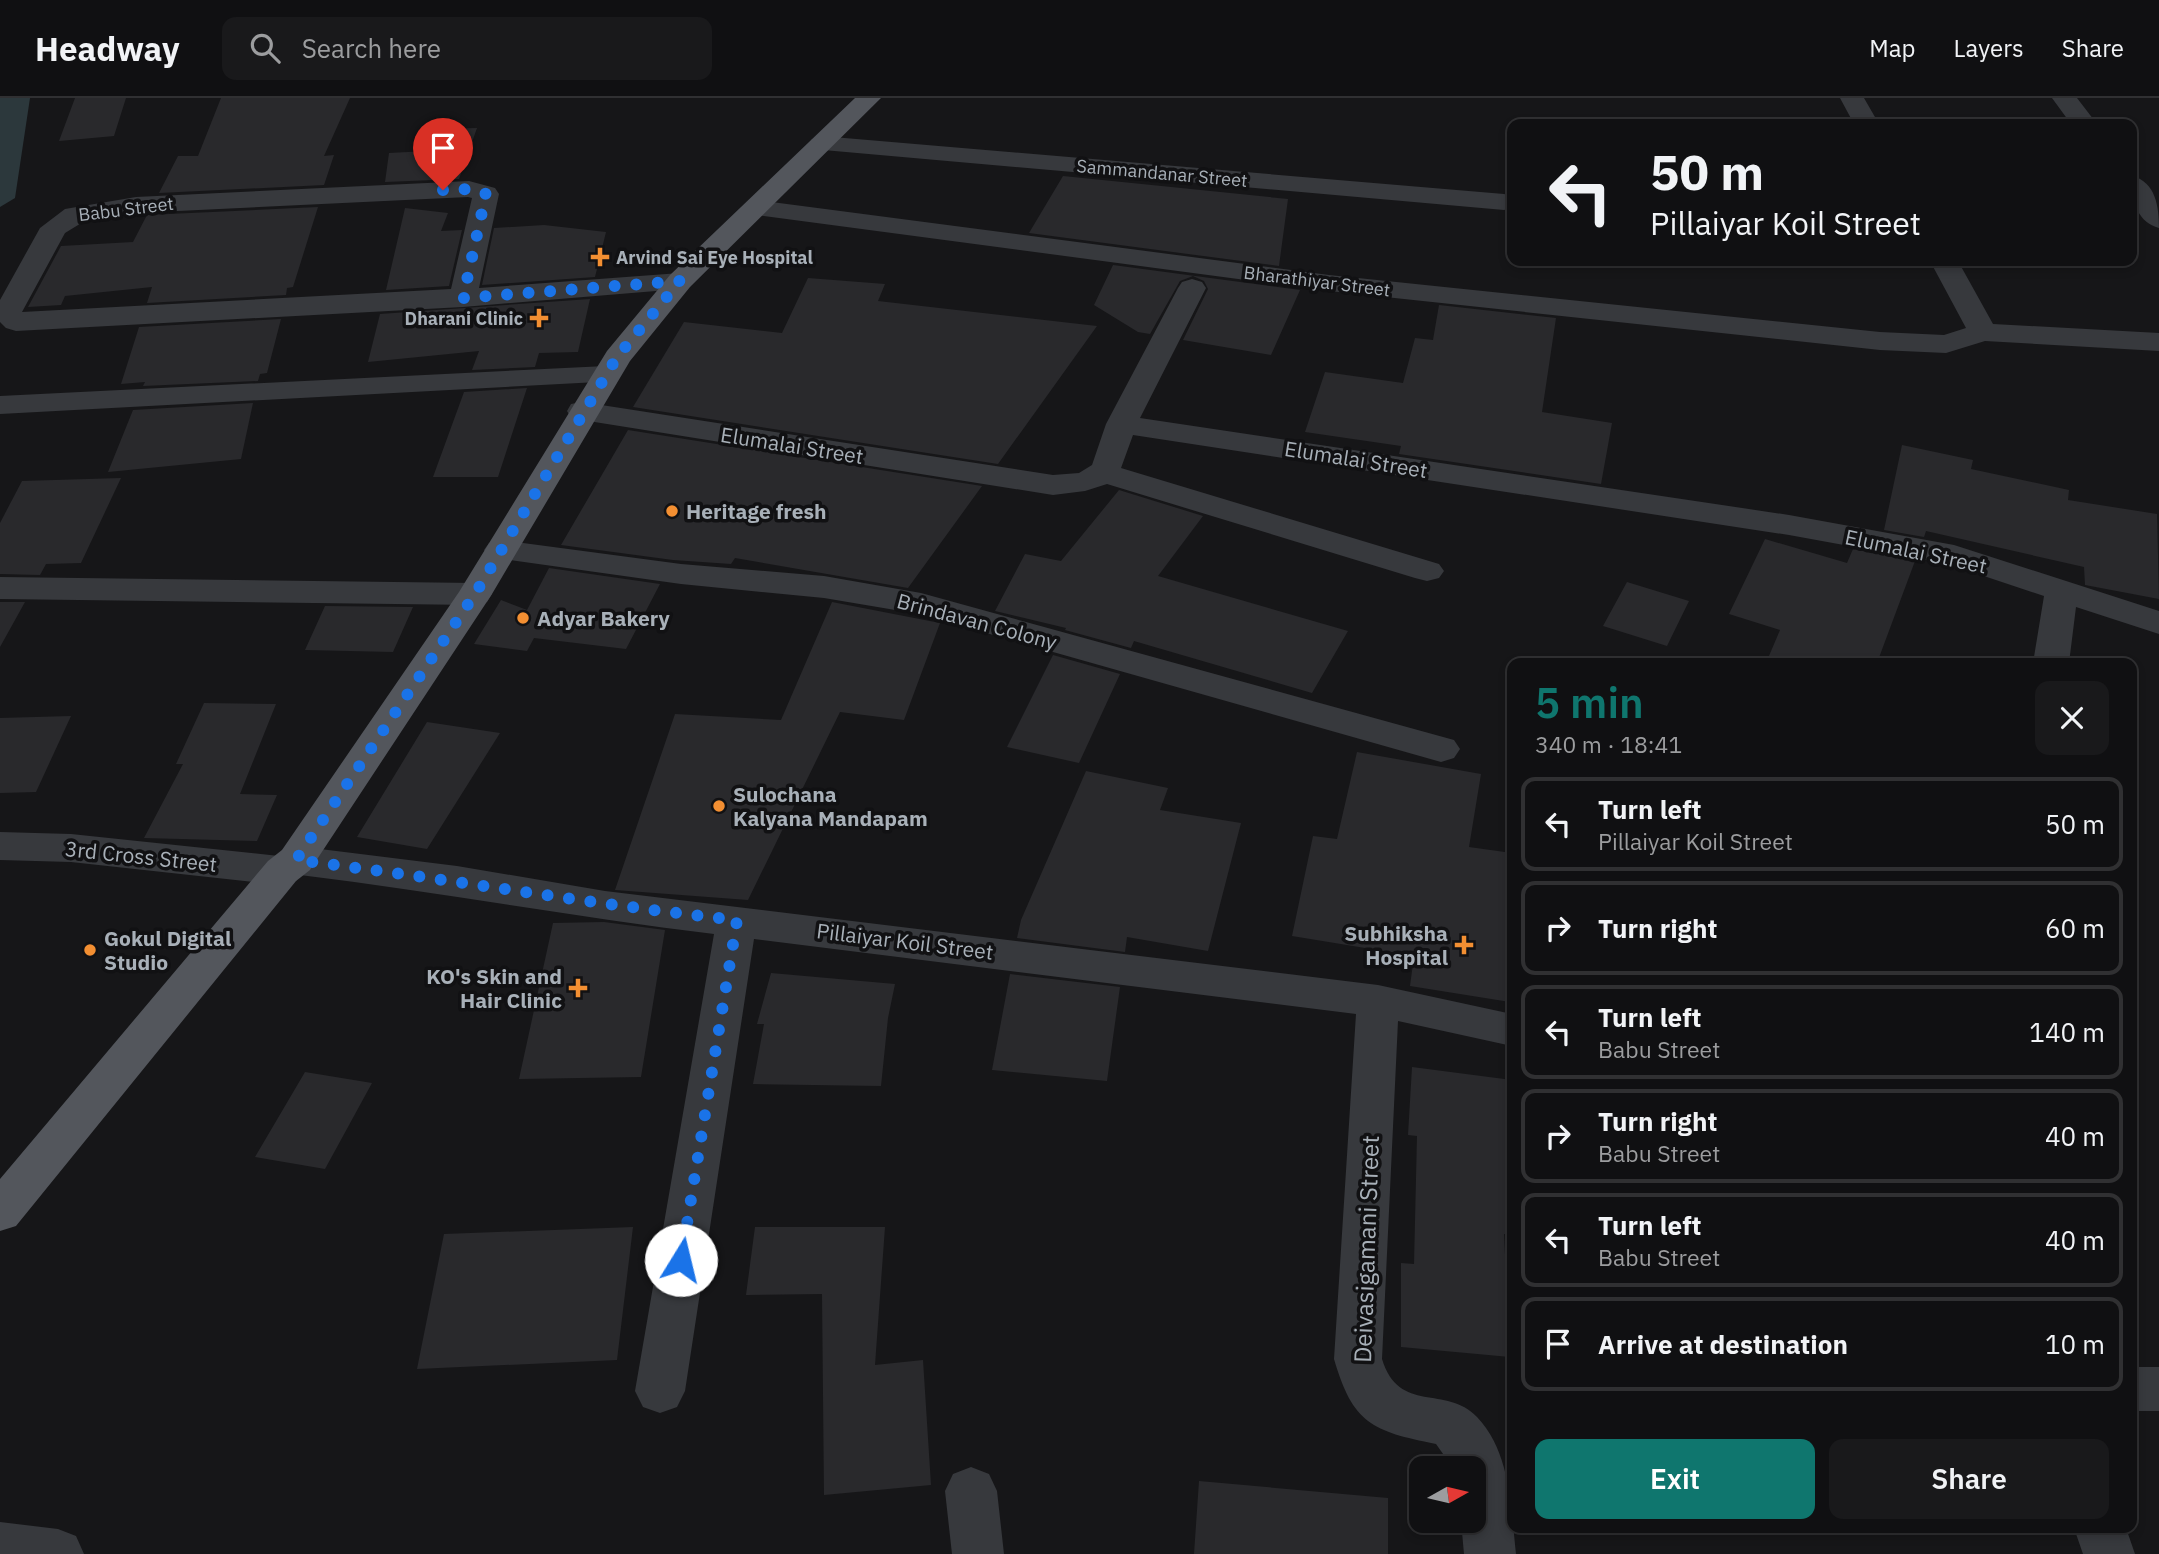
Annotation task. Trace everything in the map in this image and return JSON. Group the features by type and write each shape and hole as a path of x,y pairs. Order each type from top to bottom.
{"main road":[{"path":"0,1212 289,865 475,594 582,411 617,357 680,281 869,98"}],"street":[{"path":"1852,98 1863,119"},
{"path":"2064,98 2080,119"},
{"name":"Sammandanar Street","path":"821,144 1504,202"},
{"name":"Babu Street","path":"463,298 486,194 469,189 136,205 75,215 54,228 3,314 16,322 463,298 680,281"},
{"name":"Bharathiyar Street","path":"757,208 1329,283 1880,341 1946,344 1983,332"},
{"path":"1947,266 1983,332 2159,342"},
{"path":"1103,473 1108,469 1121,424 1192,288"},
{"path":"0,405 606,375"},
{"name":"Elumalai Street","path":"582,411 1007,480 1053,485 1090,484 1103,473"},
{"name":"Elumalai Street","path":"1121,424 1789,525 1954,555 2159,623"},
{"path":"1103,473 1427,571"},
{"name":"Brindavan Colony","path":"501,550 681,574 824,587 921,604 1441,750"},
{"path":"0,588 475,594"},
{"path":"2052,658 2062,589"},
{"name":"3rd Cross Street","path":"0,846 71,848 289,865"},
{"name":"Pillaiyar Koil Street","path":"289,865 457,880 606,906 737,920 1378,1001 1507,1029"},
{"path":"660,1391 737,920"},
{"name":"Deivasigamani Street","path":"1378,1001 1358,1359 1364,1384 1377,1403 1394,1413 1444,1423 1460,1433 1471,1452 1480,1477 1490,1554"},
{"path":"2137,1389 2159,1389"},
{"path":"971,1491 978,1554"},
{"path":"2103,1533 2109,1554"},
{"path":"0,1547 58,1554"}],"shaded area":[{"path":"0,98 30,98 15,198 0,207"}],"building":[{"path":"75,98 126,98 114,136 59,141"},
{"path":"221,98 350,98 324,156 334,155 324,185 159,193 178,156 198,156"},
{"path":"477,128 459,179 385,182 389,153 427,151 435,129"},
{"path":"1063,176 1288,199 1279,266 1029,233"},
{"path":"318,207 293,287 287,288 286,295 147,303 152,287 65,296 61,305 28,307 61,246 133,242 147,215"},
{"path":"405,208 448,213 441,231 462,230 449,286 386,290"},
{"path":"544,225 606,232 595,277 482,285 494,228"},
{"path":"1113,265 1300,290 1271,355 1183,340 1208,289 1204,281 1193,276 1180,281 1150,334 1138,332 1094,305"},
{"path":"808,278 885,284 878,301 1097,326 998,464 633,407 684,322 782,333"},
{"path":"590,299 578,352 539,353 535,367 472,370 479,351 368,362 380,314"},
{"path":"1439,305 1556,318 1542,412 1612,423 1601,484 1399,454 1401,446 1305,432 1325,372 1403,383 1415,338 1433,340"},
{"path":"281,319 267,373 260,374 258,381 143,386 145,382 121,384 139,327"},
{"path":"527,388 498,477 433,477 464,392"},
{"path":"253,403 241,459 108,472 133,410"},
{"path":"628,430 982,486 908,588 735,558 731,564 673,560 561,545"},
{"path":"1902,445 1973,460 1971,469 2069,490 2068,500 2157,514 2159,599 2085,585 2084,567 1926,531 1924,537 1884,530"},
{"path":"121,478 81,563 46,564 40,575 0,574 0,523 22,481"},
{"path":"1119,490 1203,516 1158,576 1348,631 1312,693 1134,641 1131,648 1065,630 1066,628 995,611 1025,554 1061,561"},
{"path":"1765,539 1847,563 1853,549 1915,561 1879,658 1768,658 1780,630 1729,614"},
{"path":"549,568 660,584 626,649 534,638 527,651 474,644 501,600 527,610"},
{"path":"1627,582 1689,601 1667,646 1603,626"},
{"path":"0,602 25,602 0,647"},
{"name":"Sulochana Kalyana Mandapam","path":"832,602 940,623 904,720 840,712 748,900 615,890 675,714 781,720"},
{"path":"325,606 413,607 393,652 305,650"},
{"path":"1053,655 1120,674 1079,763 1007,747"},
{"path":"204,703 276,704 240,794 277,795 257,841 144,838 183,764 176,764"},
{"path":"71,716 36,792 0,793 0,718"},
{"path":"427,722 500,733 427,849 357,837"},
{"path":"1357,752 1481,774 1469,847 1507,852 1507,1002 1410,986 1414,956 1292,936 1313,836 1337,839"},
{"path":"1086,771 1168,788 1160,810 1241,823 1208,951 1127,937 1125,952 1017,938 1021,920"},
{"path":"604,922 665,930 641,1077 519,1079 553,923"},
{"path":"771,973 895,984 888,1018 881,1086 753,1084 764,1024 757,1024"},
{"path":"1010,974 1120,987 1107,1081 992,1070"},
{"path":"1412,1067 1507,1079 1507,1234 1504,1234 1507,1357 1401,1347 1401,1263 1414,1264 1417,1136 1408,1135"},
{"path":"305,1072 372,1083 325,1169 255,1157"},
{"path":"633,1227 617,1360 417,1369 444,1234"},
{"path":"755,1227 885,1227 875,1365 923,1360 931,1485 824,1495 822,1294 746,1295"},
{"path":"1199,1481 1388,1498 1388,1554 1194,1554"}],"place":[{"name":"Arvind Sai Eye Hospital","path":"600,257"},
{"name":"Dharani Clinic","path":"539,318"},
{"name":"Heritage fresh","path":"672,511"},
{"name":"Adyar Bakery","path":"523,618"},
{"name":"Sulochana Kalyana Mandapam","path":"719,806"},
{"name":"Subhiksha Hospital","path":"1464,945"},
{"name":"Gokul Digital Studio","path":"90,950"},
{"name":"KO's Skin and Hair Clinic","path":"578,988"}],"route":[{"path":"443,190 469,189 486,194 463,298 680,281 617,357 582,411 475,594 296,860 457,880 606,906 737,920 681,1260"}]}
